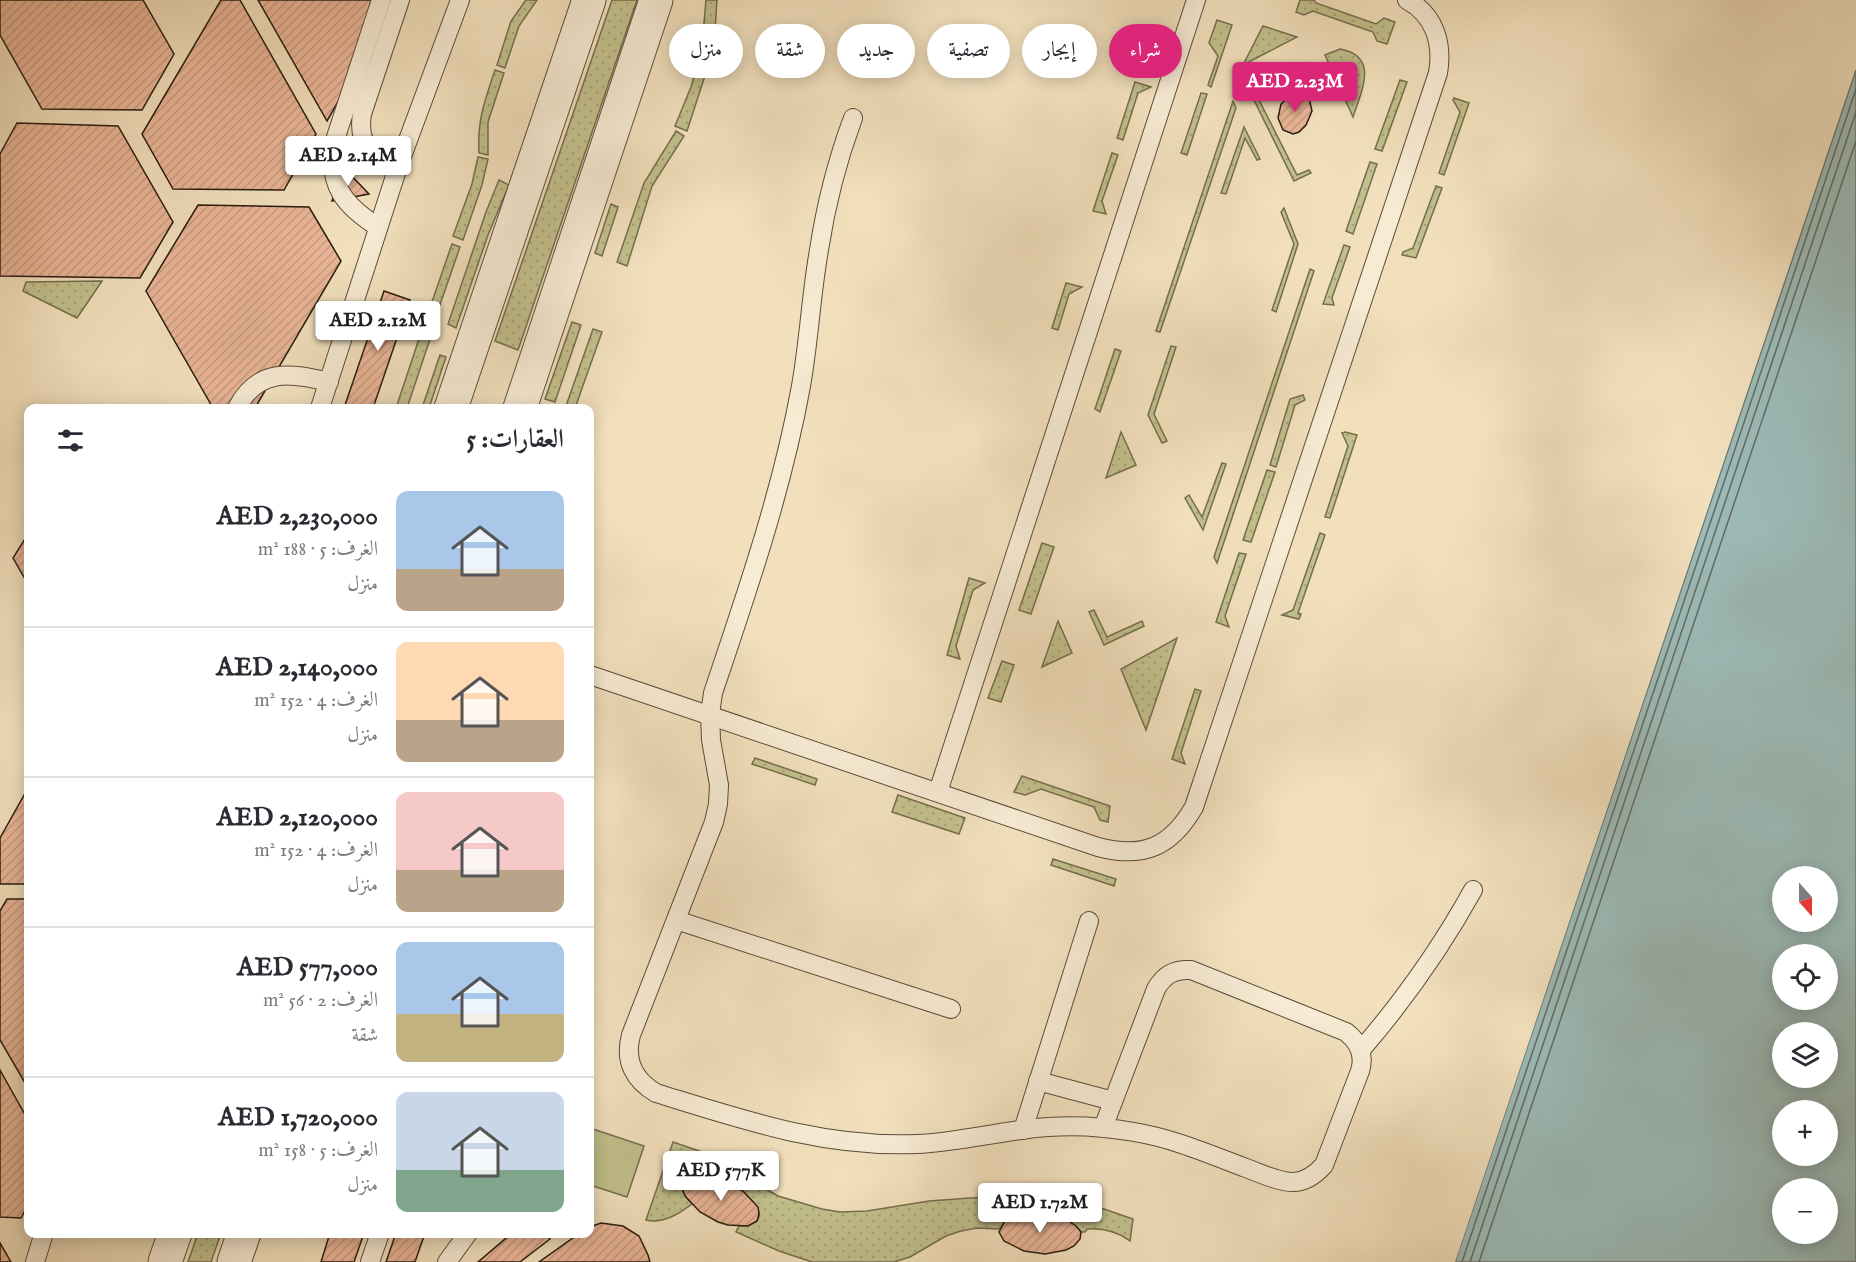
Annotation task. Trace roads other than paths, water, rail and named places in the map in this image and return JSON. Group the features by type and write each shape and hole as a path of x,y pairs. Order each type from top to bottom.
{"street":[{"path":"452,404 589,0"},
{"path":"520,404 656,0"}],"lane":[{"path":"378,227 360,216 342,197 336,185 332,159 333,146 381,0"},
{"path":"398,167 381,160 372,153 366,145 360,124 400,0"},
{"path":"321,404 398,167 460,0"},
{"path":"938,792 1196,0"},
{"path":"594,676 1117,852 1136,852 1155,847 1171,837 1184,824 1194,807 1438,73 1440,53 1437,33 1422,11 1407,0"},
{"path":"853,118 838,158 827,204 807,352 793,427 764,537 713,693 710,714 711,740 718,785 718,804 714,822 628,1046 631,1067 637,1078 657,1093 776,1130 846,1142 881,1144 952,1141 1049,1127 1103,1128 1165,1138 1281,1180 1293,1182 1305,1180 1316,1174 1324,1165 1360,1071 1362,1057 1360,1050 1346,1032 1200,974 1181,969 1170,972 1156,989 1103,1128"},
{"path":"240,404 259,383 285,374 329,382"},
{"path":"1360,1050 1393,1013 1434,958 1473,890"},
{"path":"676,920 951,1009"},
{"path":"1023,1130 1089,921"},
{"path":"1038,1081 1113,1101"},
{"path":"35,1262 42,1238"},
{"path":"370,1262 378,1238"},
{"path":"447,1262 464,1238"}],"water":[{"path":"1856,70 1856,1262 1455,1262"}]}
